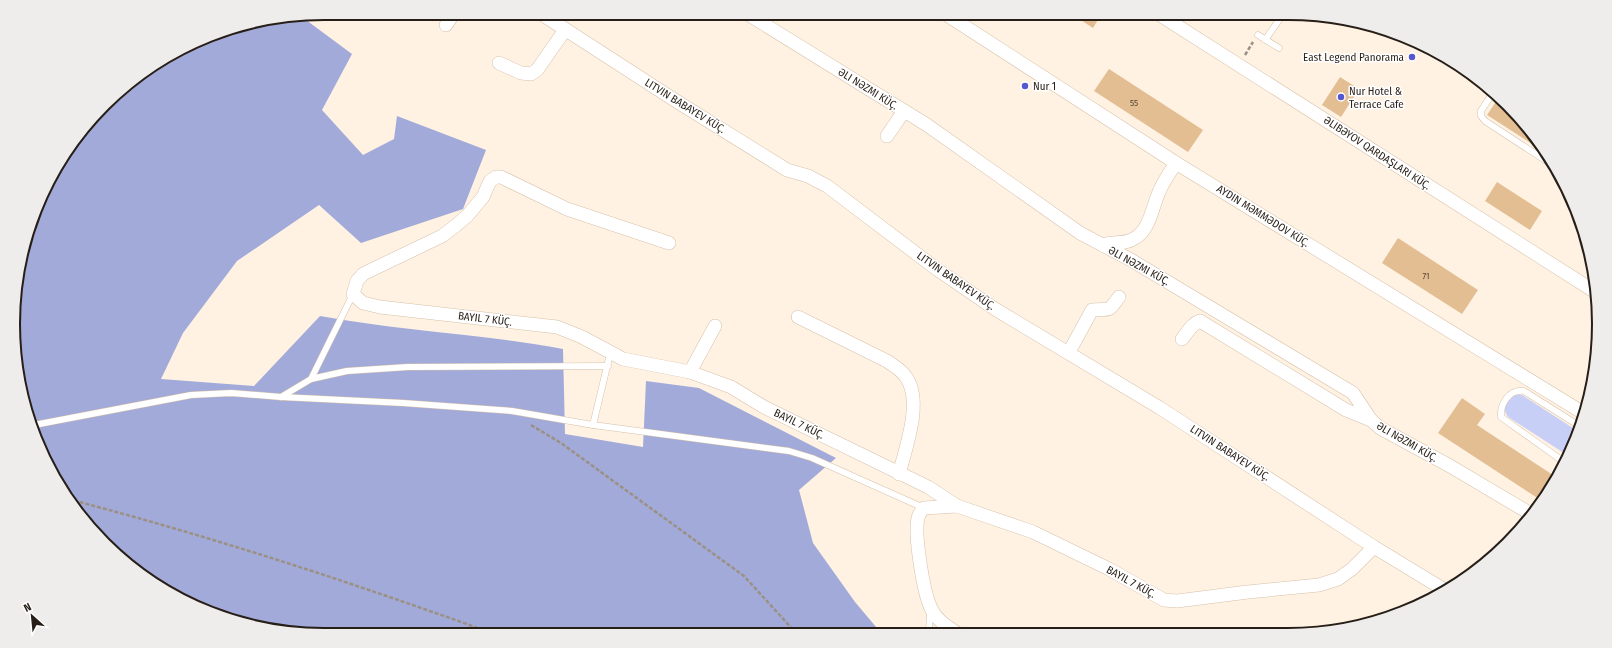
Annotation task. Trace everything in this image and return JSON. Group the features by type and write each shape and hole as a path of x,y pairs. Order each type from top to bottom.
{"street":[{"path":"446,25 449,20"},
{"name":"LITVIN BABAYEV KÜÇ.","path":"550,20 787,170 808,176 827,186 938,270 995,309 1069,352 1160,408 1374,547 1440,587"},
{"name":"ƏLI NƏZMI KÜÇ.","path":"757,20 927,125 1067,224 1131,260 1353,393 1371,420 1380,428 1450,466 1527,512"},
{"path":"955,20 1176,163 1580,410"},
{"path":"1168,20 1589,288"},
{"path":"499,63 521,73 531,74 537,70 565,30"},
{"path":"887,136 904,111"},
{"path":"1102,245 1126,242 1136,238 1144,229 1159,191 1176,163"},
{"path":"669,243 567,209 502,177 496,177 490,181 483,197 467,216 454,227 442,236 363,274 357,281 353,294 363,303 380,307 557,327 582,336 609,360 623,359 690,372 731,387 764,406 928,487 957,506 1033,532 1109,569 1164,600 1177,601 1319,585 1338,579 1352,569 1374,547"},
{"path":"1069,352 1092,310 1108,311 1120,297"},
{"path":"798,317 887,361 906,376 911,386 913,413 899,474"},
{"path":"1182,339 1191,326 1200,321 1346,410 1371,420"},
{"path":"690,372 715,326"},
{"path":"950,628 939,620 930,606 924,585 917,535 918,517 924,508 957,506"}],"lane":[{"path":"1266,40 1279,20"},
{"path":"1258,35 1279,48"},
{"path":"1490,97 1481,111 1480,116 1484,121 1544,159"},
{"path":"311,379 353,294"},
{"path":"281,397 311,379 347,371 408,367 609,360 593,425"},
{"path":"1560,459 1508,423 1502,417 1501,410 1508,396 1518,390 1524,392 1575,424"},
{"path":"37,424 191,395 231,393 512,411 593,425 789,451 812,458 924,508"},
{"path":"929,628 930,606"}],"path":[{"path":"1239,65 1258,35"},
{"path":"512,411 538,430 561,443 744,576 792,628"},
{"path":"77,501 137,517 279,560 382,594 477,628"}],"shaded area":[{"path":"307,21 352,54 322,110 363,155 394,139 397,116 486,150 463,209 361,243 319,205 237,261 183,333 161,379 254,386 320,316 563,349 565,434 643,447 646,381 699,388 836,458 799,490 813,543 855,602 877,628 324,628 284,625 245,618 190,597 155,577 139,565 124,553 95,524 71,493 61,476 51,458 36,422 30,403 23,364 20,324 21,304 30,245 51,190 71,155 95,124 124,95 155,71 190,51 226,36 265,26"},
{"path":"1515,394 1522,395 1573,428 1563,453 1508,417 1505,410 1505,404 1509,398"}],"building":[{"path":"1081,20 1098,20 1093,28"},
{"path":"1109,69 1203,130 1188,152 1094,91"},
{"name":"Nur Hotel & Terrace Cafe","path":"1340,77 1359,89 1341,117 1322,105"},
{"path":"1496,102 1517,124 1533,145 1487,115"},
{"path":"1497,182 1542,211 1530,230 1485,201"},
{"path":"1398,238 1478,290 1462,314 1382,263"},
{"path":"1462,398 1485,414 1477,425 1552,474 1537,498 1438,433"}],"place":[{"name":"East Legend Panorama","path":"1412,57"},
{"name":"Nur 1","path":"1025,86"},
{"name":"Nur Hotel & Terrace Cafe","path":"1341,97"}]}
